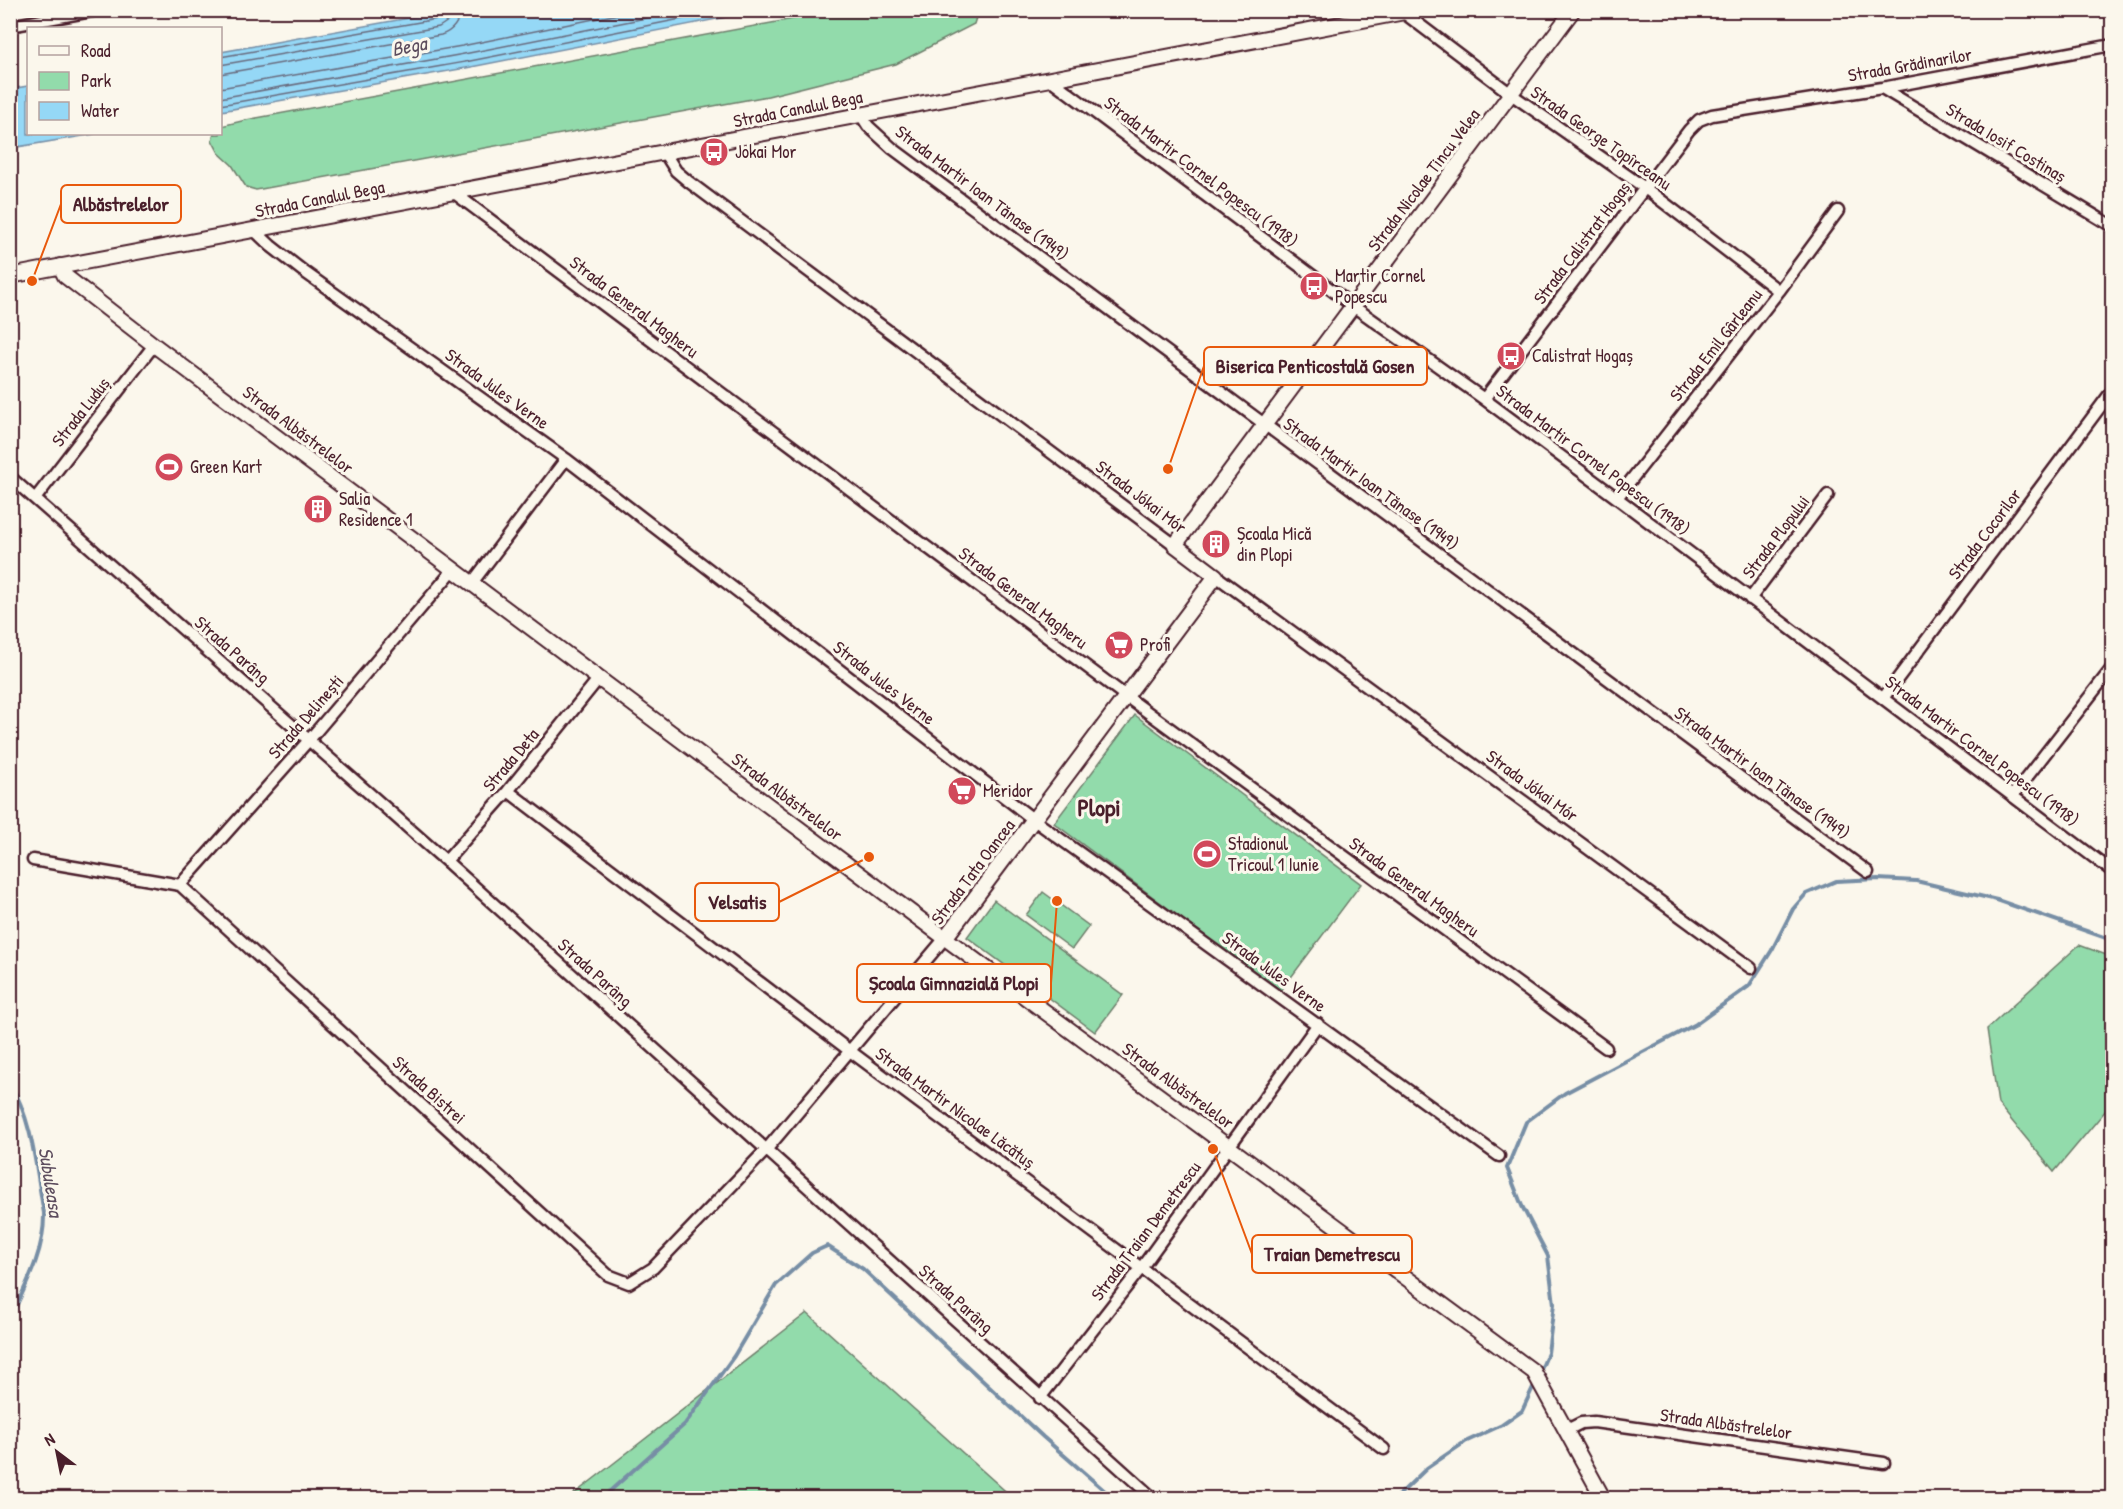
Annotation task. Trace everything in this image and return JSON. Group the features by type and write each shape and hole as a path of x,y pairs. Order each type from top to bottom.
{"street":[{"name":"Strada Nicolae Tincu Velea","path":"1175,545 1572,10"},
{"path":"10,26 91,11"},
{"name":"Strada George Topîrceanu","path":"1409,12 1511,94 1646,188 1779,291"},
{"name":"Strada Canalul Bega","path":"10,276 1409,12"},
{"name":"Strada Grădinarilor","path":"1712,115 1882,88 2112,45"},
{"name":"Strada Martir Cornel Popescu (1918)","path":"1050,79 1353,306 1484,399 1750,600 1884,697 2112,871"},
{"name":"Strada Iosif Costinaș","path":"1882,88 2112,226"},
{"name":"Strada Martir Ioan Tănase (1949)","path":"861,115 868,126 892,147 1868,872"},
{"name":"Strada Calistrat Hogaș","path":"1484,399 1689,130 1699,120 1712,115"},
{"name":"Strada Jókai Mór","path":"664,153 676,171 689,182 1216,576 1751,968"},
{"name":"Strada General Magheru","path":"453,192 1126,697 1606,1048"},
{"name":"Strada Emil Gârleanu","path":"1617,498 1779,291 1838,211"},
{"name":"Strada Jules Verne","path":"254,230 270,246 303,271 566,459 1034,820 1499,1156"},
{"name":"Strada Albăstrelelor","path":"60,266 65,276 154,345 945,938 1534,1372 1603,1498"},
{"name":"Strada Luduș","path":"34,499 154,345"},
{"name":"Strada Cocorilor","path":"1884,697 2112,391"},
{"path":"472,583 566,459"},
{"name":"Strada Parâng","path":"10,477 446,861 1153,1498"},
{"name":"Strada Plopului","path":"1750,600 1828,495"},
{"name":"Strada Delinești","path":"180,885 309,740 454,569"},
{"name":"Strada Tata Oancea","path":"766,1150 945,938 1216,576"},
{"path":"2013,795 2112,668"},
{"name":"Strada Deta","path":"446,861 508,791 599,678"},
{"name":"Strada Martir Nicolae Lăcătuș","path":"508,791 850,1051 1384,1449"},
{"path":"33,860 180,885"},
{"name":"Strada Bistrei","path":"180,885 608,1275 618,1280 629,1283 654,1268 766,1150"},
{"name":"Strada Traian Demetrescu","path":"1040,1398 1142,1267 1318,1024"},
{"name":"Strada Albăstrelelor","path":"1565,1431 1581,1423 1594,1422 1884,1463"}],"green space":[{"path":"842,10 978,11 974,24 896,64 768,96 256,190 246,187 232,165 219,153 212,140 214,135 222,135 222,126"},
{"name":"Stadionul Tricoul 1 Iunie","path":"1135,715 1361,884 1280,992 1054,823"},
{"path":"1043,892 1089,926 1072,949 1026,915"},
{"path":"994,900 1123,995 1095,1032 967,937"},
{"path":"2079,945 2112,957 2112,1103 2054,1172 1998,1104 1987,1029"},
{"path":"807,1313 1013,1498 569,1498 587,1484"}],"water":[{"name":"Bega","path":"453,10 758,10 466,68 222,111 222,52"},
{"path":"27,86 27,135 89,135 11,148 11,89"}],"waterway":[{"path":"1539,1374 1548,1353 1554,1304 1548,1256 1522,1206 1507,1168 1526,1122 1565,1093 1696,1024 1749,986 1772,950 1793,909 1806,894 1836,881 1878,879 1916,881 1997,900 2112,940"},
{"name":"Subuleasa","path":"10,1083 29,1129 44,1213 38,1254 10,1319"},
{"path":"605,1498 685,1424 734,1356 776,1285 812,1253 827,1246 863,1269 1043,1437 1113,1498"},
{"path":"1396,1498 1427,1468 1465,1442 1502,1425 1522,1411 1535,1383"}],"place":[{"name":"Jokai Mor","path":"714,152"},
{"name":"Albăstrelelor","path":"32,281"},
{"name":"Martir Cornel Popescu","path":"1314,286"},
{"name":"Calistrat Hogaș","path":"1511,356"},
{"name":"Green Kart","path":"169,467"},
{"name":"Biserica Penticostală Gosen","path":"1168,469"},
{"name":"Salia Residence 1","path":"318,509"},
{"name":"Școala Mică din Plopi","path":"1216,544"},
{"name":"Profi","path":"1119,645"},
{"name":"Meridor","path":"962,791"},
{"name":"Stadionul Tricoul 1 Iunie","path":"1207,854"},
{"name":"Velsatis","path":"869,857"},
{"name":"Școala Gimnazială Plopi","path":"1057,901"},
{"name":"Traian Demetrescu","path":"1213,1149"}],"district":[{"name":"Plopi","path":"1099,808"}]}
